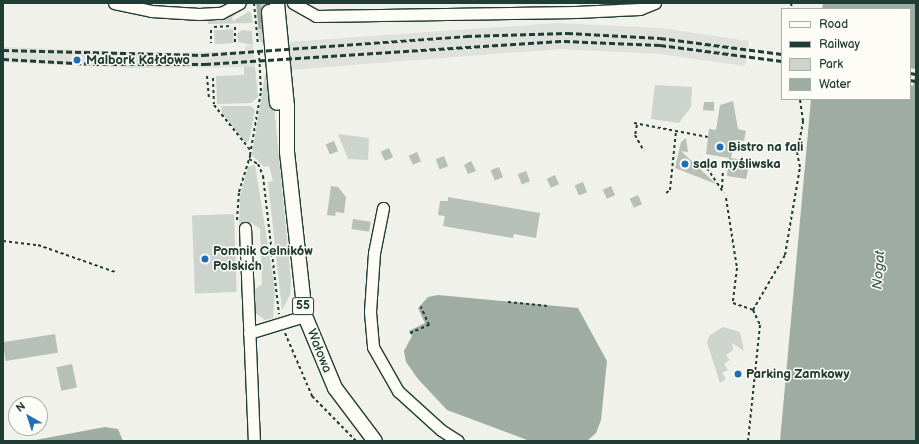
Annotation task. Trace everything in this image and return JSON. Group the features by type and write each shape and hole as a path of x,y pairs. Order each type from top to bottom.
{"main road":[{"name":"55","path":"268,3 279,120 287,152"},
{"name":"55","path":"277,3 287,106 287,152"},
{"name":"Wałowa","path":"287,152 305,316 335,388 375,441"}],"street":[{"path":"114,3 151,11 205,14 228,11 240,3"},
{"path":"293,3 316,16 576,12 640,9 655,3"},
{"path":"383,208 374,253 370,312 373,347 398,391 441,430 458,441"},
{"path":"244,228 254,441"},
{"path":"249,333 305,316"}],"path":[{"path":"254,3 261,88 249,159 258,164 263,176 278,312"},
{"path":"214,27 231,26"},
{"path":"235,26 235,42"},
{"path":"211,30 211,43"},
{"path":"207,76 208,98"},
{"path":"213,78 214,105 251,151"},
{"path":"753,310 785,255 800,167 797,153 803,121 800,100"},
{"path":"634,123 636,125 708,137"},
{"path":"636,125 635,135 644,151"},
{"path":"666,193 670,190 676,131"},
{"path":"707,168 724,193"},
{"path":"722,188 723,170"},
{"path":"726,198 737,268 733,302 753,310 760,325 760,340 749,403 748,441"},
{"path":"3,241 38,245 115,272"},
{"path":"508,302 548,306"},
{"path":"410,333 429,325 421,307"},
{"path":"285,333 312,396 356,441"}],"shaded area":[{"path":"557,23 661,28 749,41 745,66 659,54 560,49 289,70 287,42"},
{"path":"253,45 255,67 130,68 3,62 3,47 163,53 245,51 245,46"}],"green space":[{"path":"243,3 250,3 232,17 233,21 250,11 253,23 208,24 208,21 222,20"},
{"path":"256,3 264,3 267,44 264,37 262,44 258,36"},
{"path":"233,29 234,43 215,44 214,30"},
{"path":"242,30 252,31 253,45 238,42 237,34"},
{"path":"244,67 255,67 258,97 251,103 217,104 216,76 244,75"},
{"path":"265,75 271,75 291,280 290,295 282,310 268,182 273,181 269,166 264,167 252,155"},
{"path":"655,85 692,87 691,107 679,123 651,119"},
{"path":"221,106 251,106 255,110 249,141 245,143 222,113"},
{"path":"338,134 369,138 368,160 348,159"},
{"path":"255,165 275,290 273,318 265,320 254,312 253,291 262,284 260,229 252,223 239,223 240,196 248,167"},
{"path":"234,214 237,292 195,293 192,215"},
{"path":"723,327 740,332 744,351 732,343 733,350 726,355 730,360 724,364 728,370 722,373 726,379 720,383 707,342 710,335"}],"water":[{"name":"Nogat","path":"823,3 916,3 916,441 780,441 811,100 911,100 911,8 822,8"},
{"path":"438,295 578,308 607,361 601,420 596,433 587,441 530,441 447,410 418,379 406,362 404,351 412,336 409,331 425,323 418,308 428,297"},
{"path":"105,427 118,429 123,441 30,441"}],"pier":[{"path":"911,68 916,69 913,86 911,85"}],"building":[{"name":"Bistro na fali","path":"733,101 738,129 746,131 744,141 735,140 731,158 750,161 746,179 727,176 729,158 706,154 709,129 716,130 720,105"},
{"path":"704,102 714,102 714,111 703,110"},
{"path":"686,138 688,152 681,151 716,184 675,168 681,142"},
{"path":"334,141 338,151 330,155 326,144"},
{"path":"389,148 393,157 385,161 381,152"},
{"path":"417,152 421,161 413,165 409,156"},
{"path":"444,156 448,166 440,170 436,159"},
{"path":"471,161 476,171 468,174 464,165"},
{"path":"499,167 503,177 495,181 491,170"},
{"path":"526,171 530,181 522,185 518,174"},
{"path":"555,175 559,184 551,188 547,179"},
{"path":"583,182 587,192 579,196 575,185"},
{"path":"331,186 338,187 346,197 344,213 336,212 335,216 327,215"},
{"path":"611,186 615,195 607,199 603,190"},
{"path":"638,195 642,204 634,208 630,199"},
{"path":"448,197 540,213 536,238 514,234 513,238 443,226 445,216 438,215 440,201 448,201"},
{"path":"353,219 371,222 369,232 351,229"},
{"path":"55,334 58,353 6,361 3,342"},
{"path":"72,364 77,387 61,391 56,367"}],"waterway":[{"path":"259,3 261,27"}],"railway":[{"path":"3,50 203,55 466,36 567,33 660,38 781,54"},
{"path":"3,59 93,64 205,64 564,41 660,45 781,61"},
{"path":"911,73 916,74"},
{"path":"911,80 916,81"}],"place":[{"name":"Malbork Kałdowo","path":"77,60"},
{"name":"Bistro na fali","path":"720,147"},
{"name":"sala myśliwska","path":"685,164"},
{"name":"Pomnik Celników Polskich","path":"205,259"},
{"name":"Parking Zamkowy","path":"738,374"}]}
